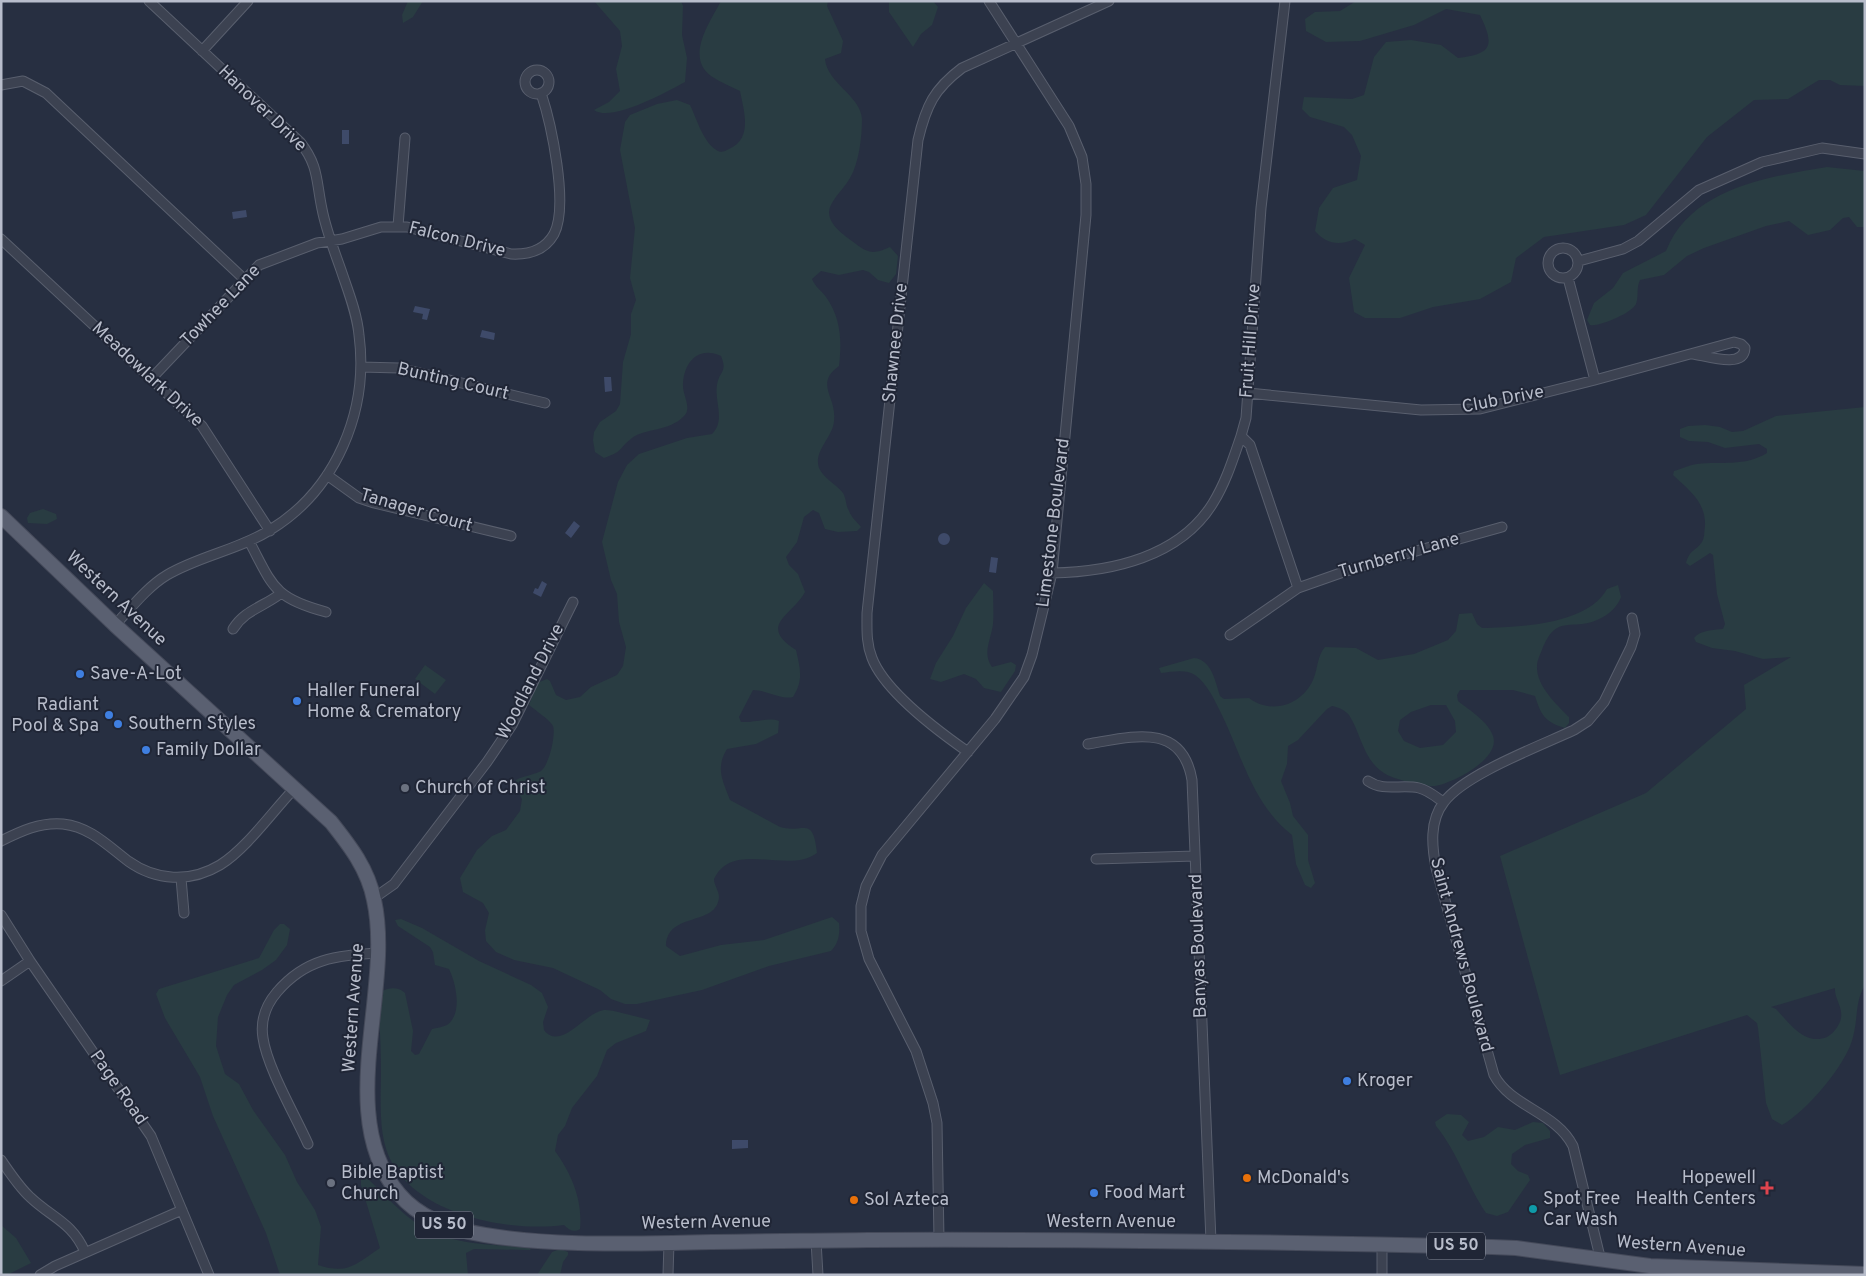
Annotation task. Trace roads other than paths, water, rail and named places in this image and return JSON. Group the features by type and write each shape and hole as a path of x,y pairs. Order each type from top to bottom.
{"main road":[{"name":"Western Avenue","path":"1,516 115,625 331,822 360,860 374,898 378,934 368,1075 370,1125 379,1157 387,1176 399,1195 429,1219 488,1236 604,1243 939,1240 1211,1241 1516,1248 1601,1261 1650,1266 1748,1273 1858,1274"}],"street":[{"name":"Hanover Drive","path":"115,625 151,587 167,575 270,531 306,500 327,475 340,454 350,430 358,399 361,368 357,321 322,208 317,172 308,152 300,142 149,1"},
{"path":"202,50 248,1"},
{"name":"Limestone Boulevard","path":"939,1240 937,1123 933,1103 916,1051 869,959 862,931 861,906 866,886 882,855 968,752 1024,677 1040,630 1052,573 1086,216 1086,184 1082,157 1069,126 989,1"},
{"name":"Shawnee Drive","path":"968,752 900,698 881,674 873,660 867,640 868,613 918,140 923,116 932,96 945,80 962,68 1109,1"},
{"name":"Fruit Hill Drive","path":"1241,436 1246,418 1261,208 1285,1"},
{"path":"1,85 22,81 46,93 244,279"},
{"name":"Falcon Drive","path":"331,241 381,228 398,226 511,254 529,253 543,247 556,229 559,188 553,137 541,93"},
{"path":"398,226 405,138"},
{"path":"1579,261 1624,249 1638,241 1699,190 1762,162 1822,148 1865,154"},
{"name":"Meadowlark Drive","path":"1,238 202,426 212,438 270,531"},
{"name":"Towhee Lane","path":"151,379 244,279 266,261 317,243 331,241"},
{"path":"1559,249 1569,249 1574,252 1579,261 1577,271 1568,278 1557,277 1549,269 1551,254 1559,249"},
{"path":"1568,278 1595,380"},
{"name":"Club Drive","path":"1248,393 1436,411 1480,408 1595,380 1734,342 1741,344 1745,348 1745,354 1741,359 1734,360 1693,354"},
{"name":"Bunting Court","path":"361,368 399,368 545,403"},
{"path":"1052,573 1106,569 1133,561 1171,544 1196,525 1212,504 1228,476 1241,436"},
{"path":"1230,635 1298,588 1250,446 1241,436"},
{"name":"Tanager Court","path":"327,475 359,498 510,536"},
{"name":"Turnberry Lane","path":"1298,588 1344,571 1502,526"},
{"path":"249,541 280,594 308,608 326,612"},
{"path":"233,629 240,618 249,611 280,594"},
{"name":"Woodland Drive","path":"374,898 394,884 487,762 512,725 573,602"},
{"name":"Saint Andrews Boulevard","path":"1601,1261 1573,1146 1568,1136 1544,1116 1502,1089 1494,1075 1434,855 1434,828 1443,802 1464,783 1574,730 1588,721 1604,702 1631,647 1636,634 1632,618"},
{"name":"Banyas Boulevard","path":"1088,744 1141,736 1164,740 1179,750 1189,766 1192,780 1211,1241"},
{"path":"1368,781 1376,786 1385,788 1420,788 1443,802"},
{"path":"1,841 24,830 38,826 57,824 73,826 96,836 140,868 161,877 181,878 207,872 228,859 294,788"},
{"path":"1096,859 1195,856"},
{"path":"181,878 184,913"},
{"name":"Page Road","path":"1,915 30,962 151,1136 209,1275"},
{"path":"308,1144 265,1048 262,1026 267,1007 282,985 304,967 333,957 377,954"},
{"path":"1,981 30,962"},
{"path":"1,1160 27,1194 70,1228 85,1252"},
{"path":"40,1275 85,1252 182,1210"},
{"path":"816,1241 818,1275"},
{"path":"668,1275 669,1243"},
{"path":"1382,1245 1382,1275"}],"water":[{"path":"342,130 349,130 349,144 342,144"},
{"path":"246,210 247,217 233,219 232,212"},
{"path":"415,306 430,309 427,320 422,319 423,314 413,312"},
{"path":"482,330 495,333 494,340 480,337"},
{"path":"604,377 611,377 612,391 605,392"},
{"path":"574,521 580,526 571,538 565,533"},
{"path":"944,533 950,539 944,545 938,539"},
{"path":"991,557 998,558 996,573 989,572"},
{"path":"542,581 547,584 541,597 533,593 535,588 538,589"},
{"path":"732,1140 748,1140 748,1148 732,1149"}],"place":[{"name":"Save-A-Lot","path":"80,674"},
{"name":"Haller Funeral Home & Crematory","path":"297,701"},
{"name":"Radiant Pool & Spa","path":"109,715"},
{"name":"Southern Styles","path":"118,724"},
{"name":"Family Dollar","path":"146,750"},
{"name":"Church of Christ","path":"405,788"},
{"name":"Kroger","path":"1347,1081"},
{"name":"McDonald's","path":"1247,1178"},
{"name":"Bible Baptist Church","path":"331,1183"},
{"name":"Hopewell Health Centers","path":"1767,1188"},
{"name":"Food Mart","path":"1094,1193"},
{"name":"Sol Azteca","path":"854,1200"},
{"name":"Spot Free Car Wash","path":"1533,1209"}]}
